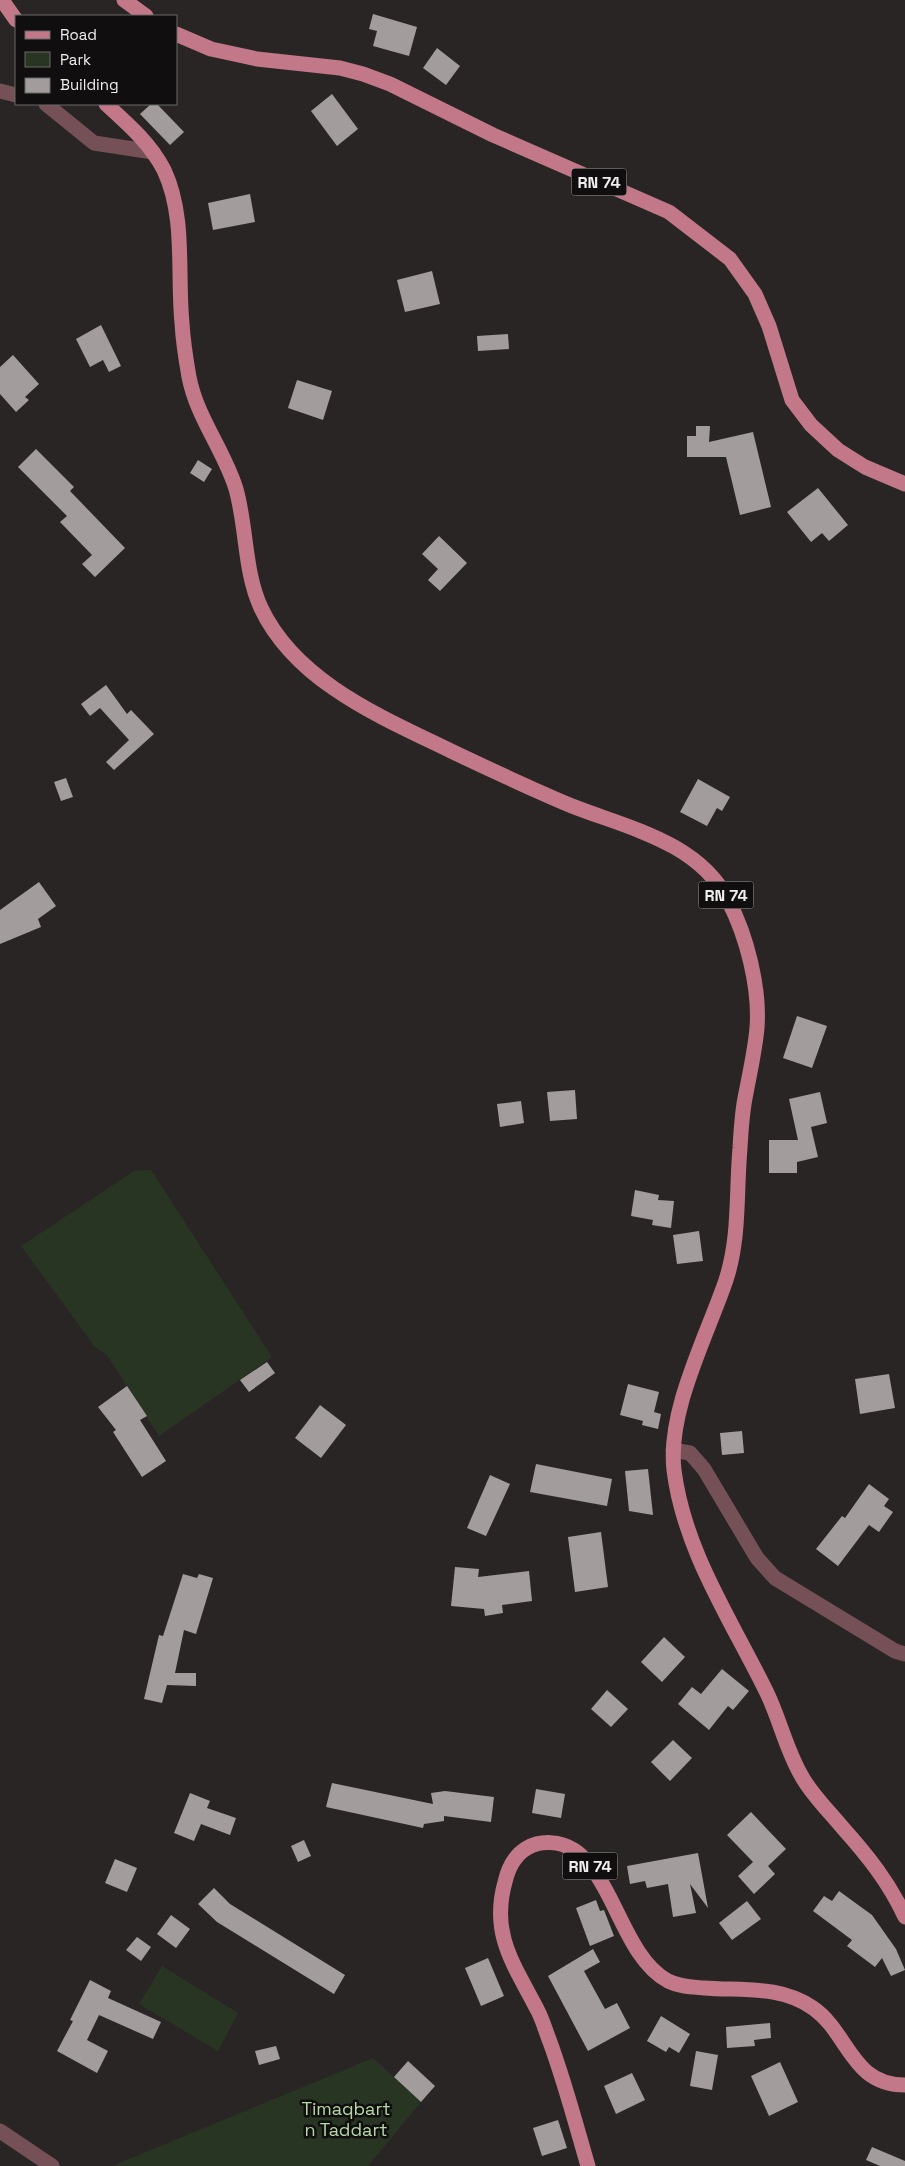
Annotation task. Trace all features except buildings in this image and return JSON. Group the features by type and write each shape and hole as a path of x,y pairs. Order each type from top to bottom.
{"main road":[{"path":"2,0 15,19"},
{"path":"124,0 145,15"},
{"name":"RN 74","path":"178,35 211,49 257,59 340,68 372,77 493,135 669,212 730,259 754,294 769,326 792,400 811,425 838,450 865,467 905,484"},
{"name":"RN 74","path":"107,105 136,131 165,173 176,207 180,245 182,321 193,395 204,424 221,453 235,484 243,520 249,566 260,606 285,648 324,681 386,720 549,796 676,848 712,875 727,897 735,914 757,987 758,1022 743,1118 739,1156 737,1221 728,1272 683,1398 673,1450 676,1484 684,1519 710,1583 770,1700 801,1776 883,1876 905,1917"},
{"name":"RN 74","path":"588,2166 555,2056 539,2014 513,1966 503,1940 499,1922 500,1898 507,1875 519,1853 533,1845 547,1842 563,1845 576,1850 586,1860 599,1878 639,1953 652,1969 667,1980 682,1986 767,1990 795,1998 823,2016 854,2060 865,2071 880,2081 905,2085"}],"street":[{"path":"0,91 15,95"},
{"path":"47,105 94,143 152,152"},
{"path":"673,1450 690,1453 704,1469 757,1558 775,1578 895,1651 905,1654"},
{"path":"0,2131 52,2166"}],"green space":[{"path":"151,1170 272,1357 159,1436 107,1355 95,1347 21,1246 134,1171"},
{"path":"162,1966 238,2013 218,2051 139,2004"},
{"name":"Timaqbart n Taddart","path":"373,2058 421,2102 368,2166 112,2166"}]}
